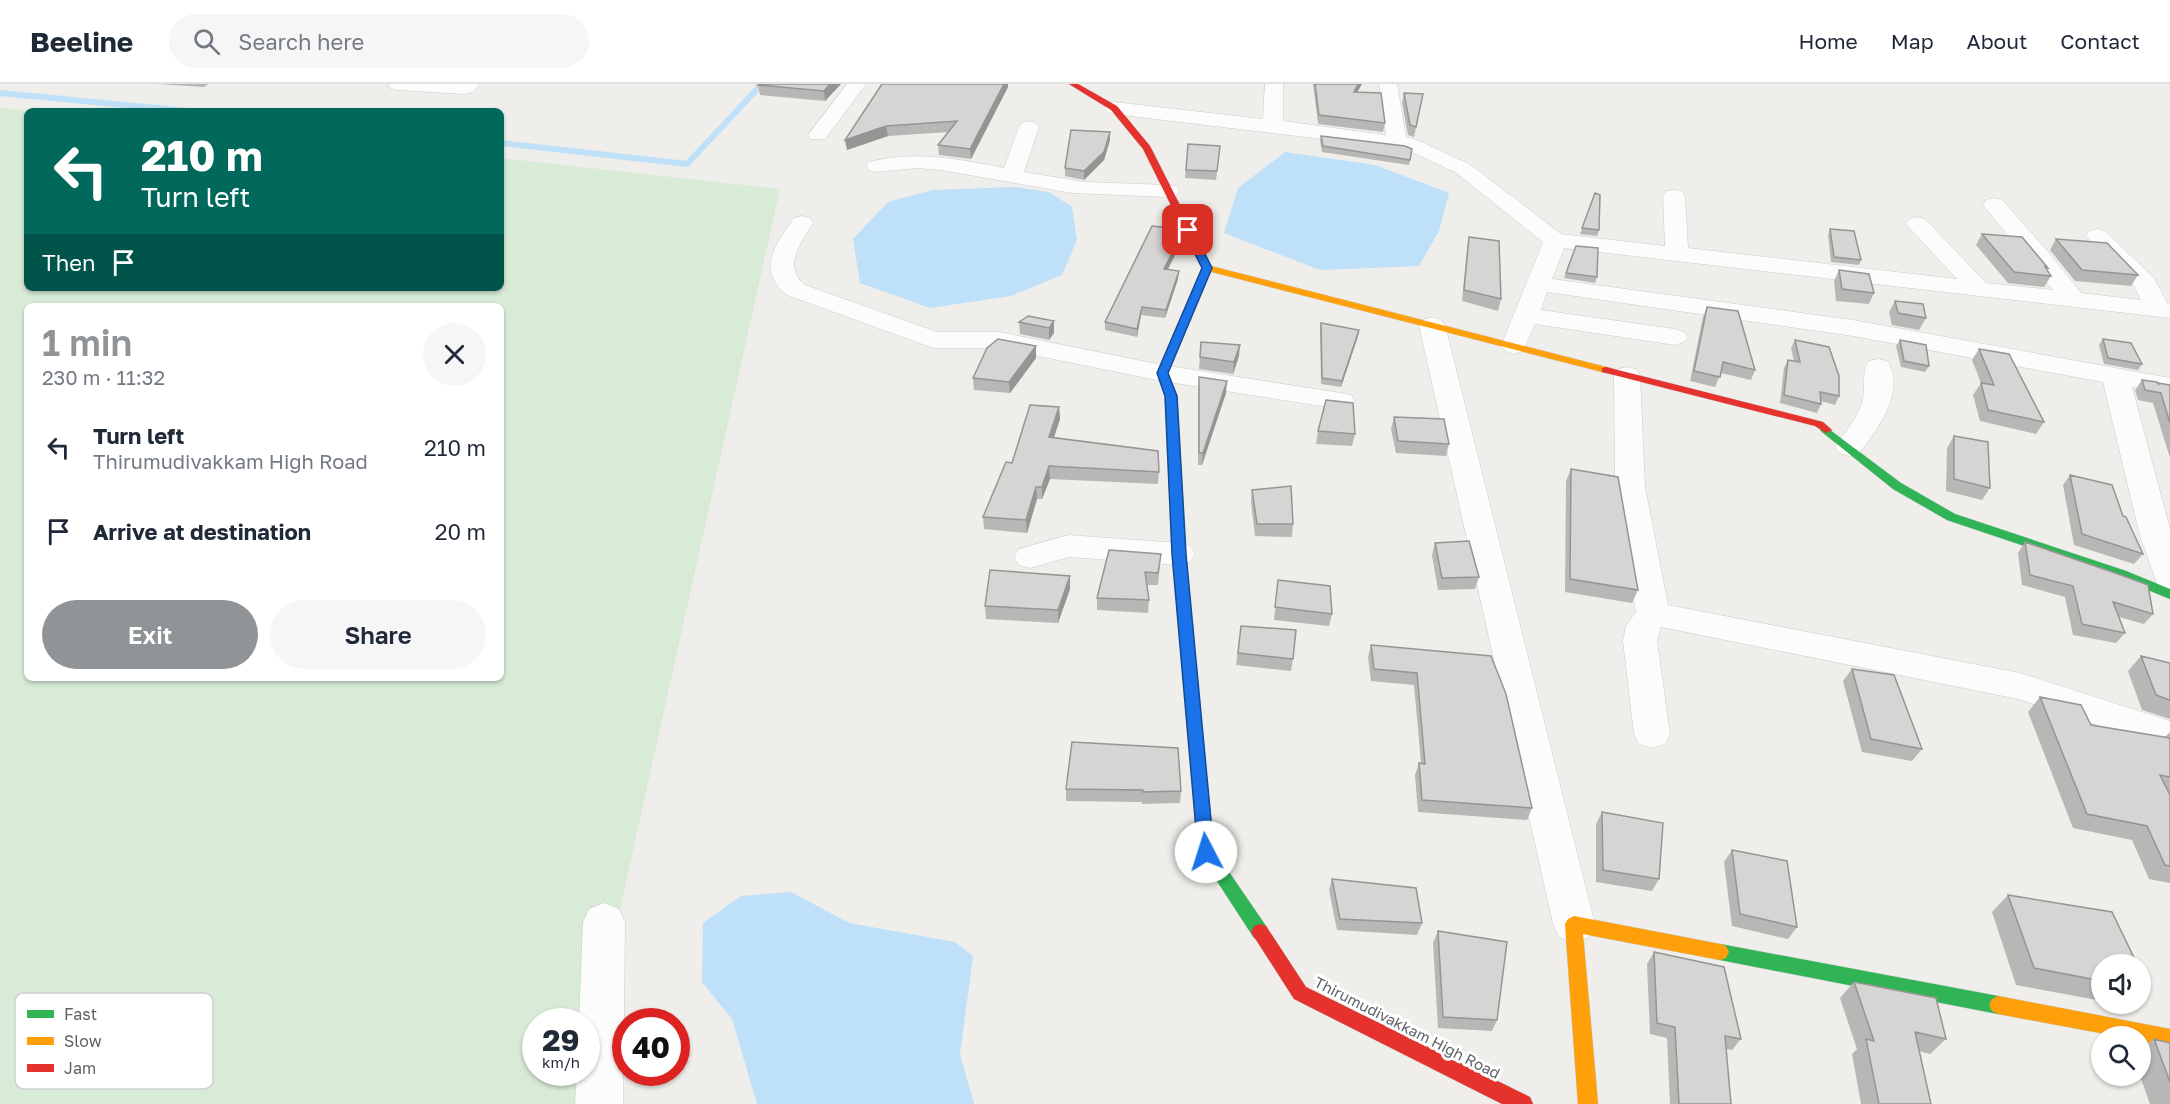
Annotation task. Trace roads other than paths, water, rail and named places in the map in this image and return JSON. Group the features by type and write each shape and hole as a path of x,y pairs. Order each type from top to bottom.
{"street":[{"path":"397,84 465,88 471,84"},
{"path":"818,135 857,84"},
{"path":"1073,84 1114,108 1147,148 1207,268 1819,424 1898,486 1951,517 2121,574 2170,594"},
{"path":"1273,126 1274,84"},
{"path":"1388,84 1397,142"},
{"path":"1114,108 1410,144 1462,168 1555,240 2164,311"},
{"path":"1012,176 1029,128"},
{"path":"876,166 901,161 1012,176 1061,186 1168,191"},
{"path":"1674,196 1677,254"},
{"path":"1995,205 2042,259 2073,300"},
{"path":"802,223 789,242 782,263 781,275 785,284 934,340 999,340 1162,373 1341,400"},
{"path":"1917,224 1933,244 1958,264 1979,290"},
{"path":"2097,236 2145,283 2164,311"},
{"path":"1514,346 1555,240"},
{"path":"1162,373 1207,268"},
{"path":"1538,284 1853,328 2170,386"},
{"path":"1526,315 1675,337"},
{"path":"1432,325 1574,924 1588,1104"},
{"path":"1849,447 1867,425 1877,400 1880,381 1878,367"},
{"name":"Thirumudivakkam High Road","path":"1162,373 1171,396 1179,554 1206,852 1300,993 1523,1104"},
{"path":"1627,375 1630,488 1653,614"},
{"path":"2115,375 2163,538 2170,578"},
{"path":"1030,557 1068,546 1179,554"},
{"path":"1652,734 1640,641 1643,626 1653,614"},
{"path":"1653,614 2020,686 2170,735"},
{"path":"599,1104 604,922"},
{"path":"1574,924 2170,1038"}],"water":[{"path":"1285,152 1375,165 1449,193 1439,231 1419,266 1320,270 1224,233 1238,188"},
{"path":"1014,187 1049,192 1072,207 1077,240 1062,275 1011,296 930,308 860,283 853,239 888,202 932,190"},
{"path":"791,892 849,923 955,942 973,956 960,1054 974,1104 757,1104 732,1019 702,982 703,923 741,896"}],"waterway":[{"path":"504,143 687,164 762,84"},
{"path":"0,93 157,108"}]}
